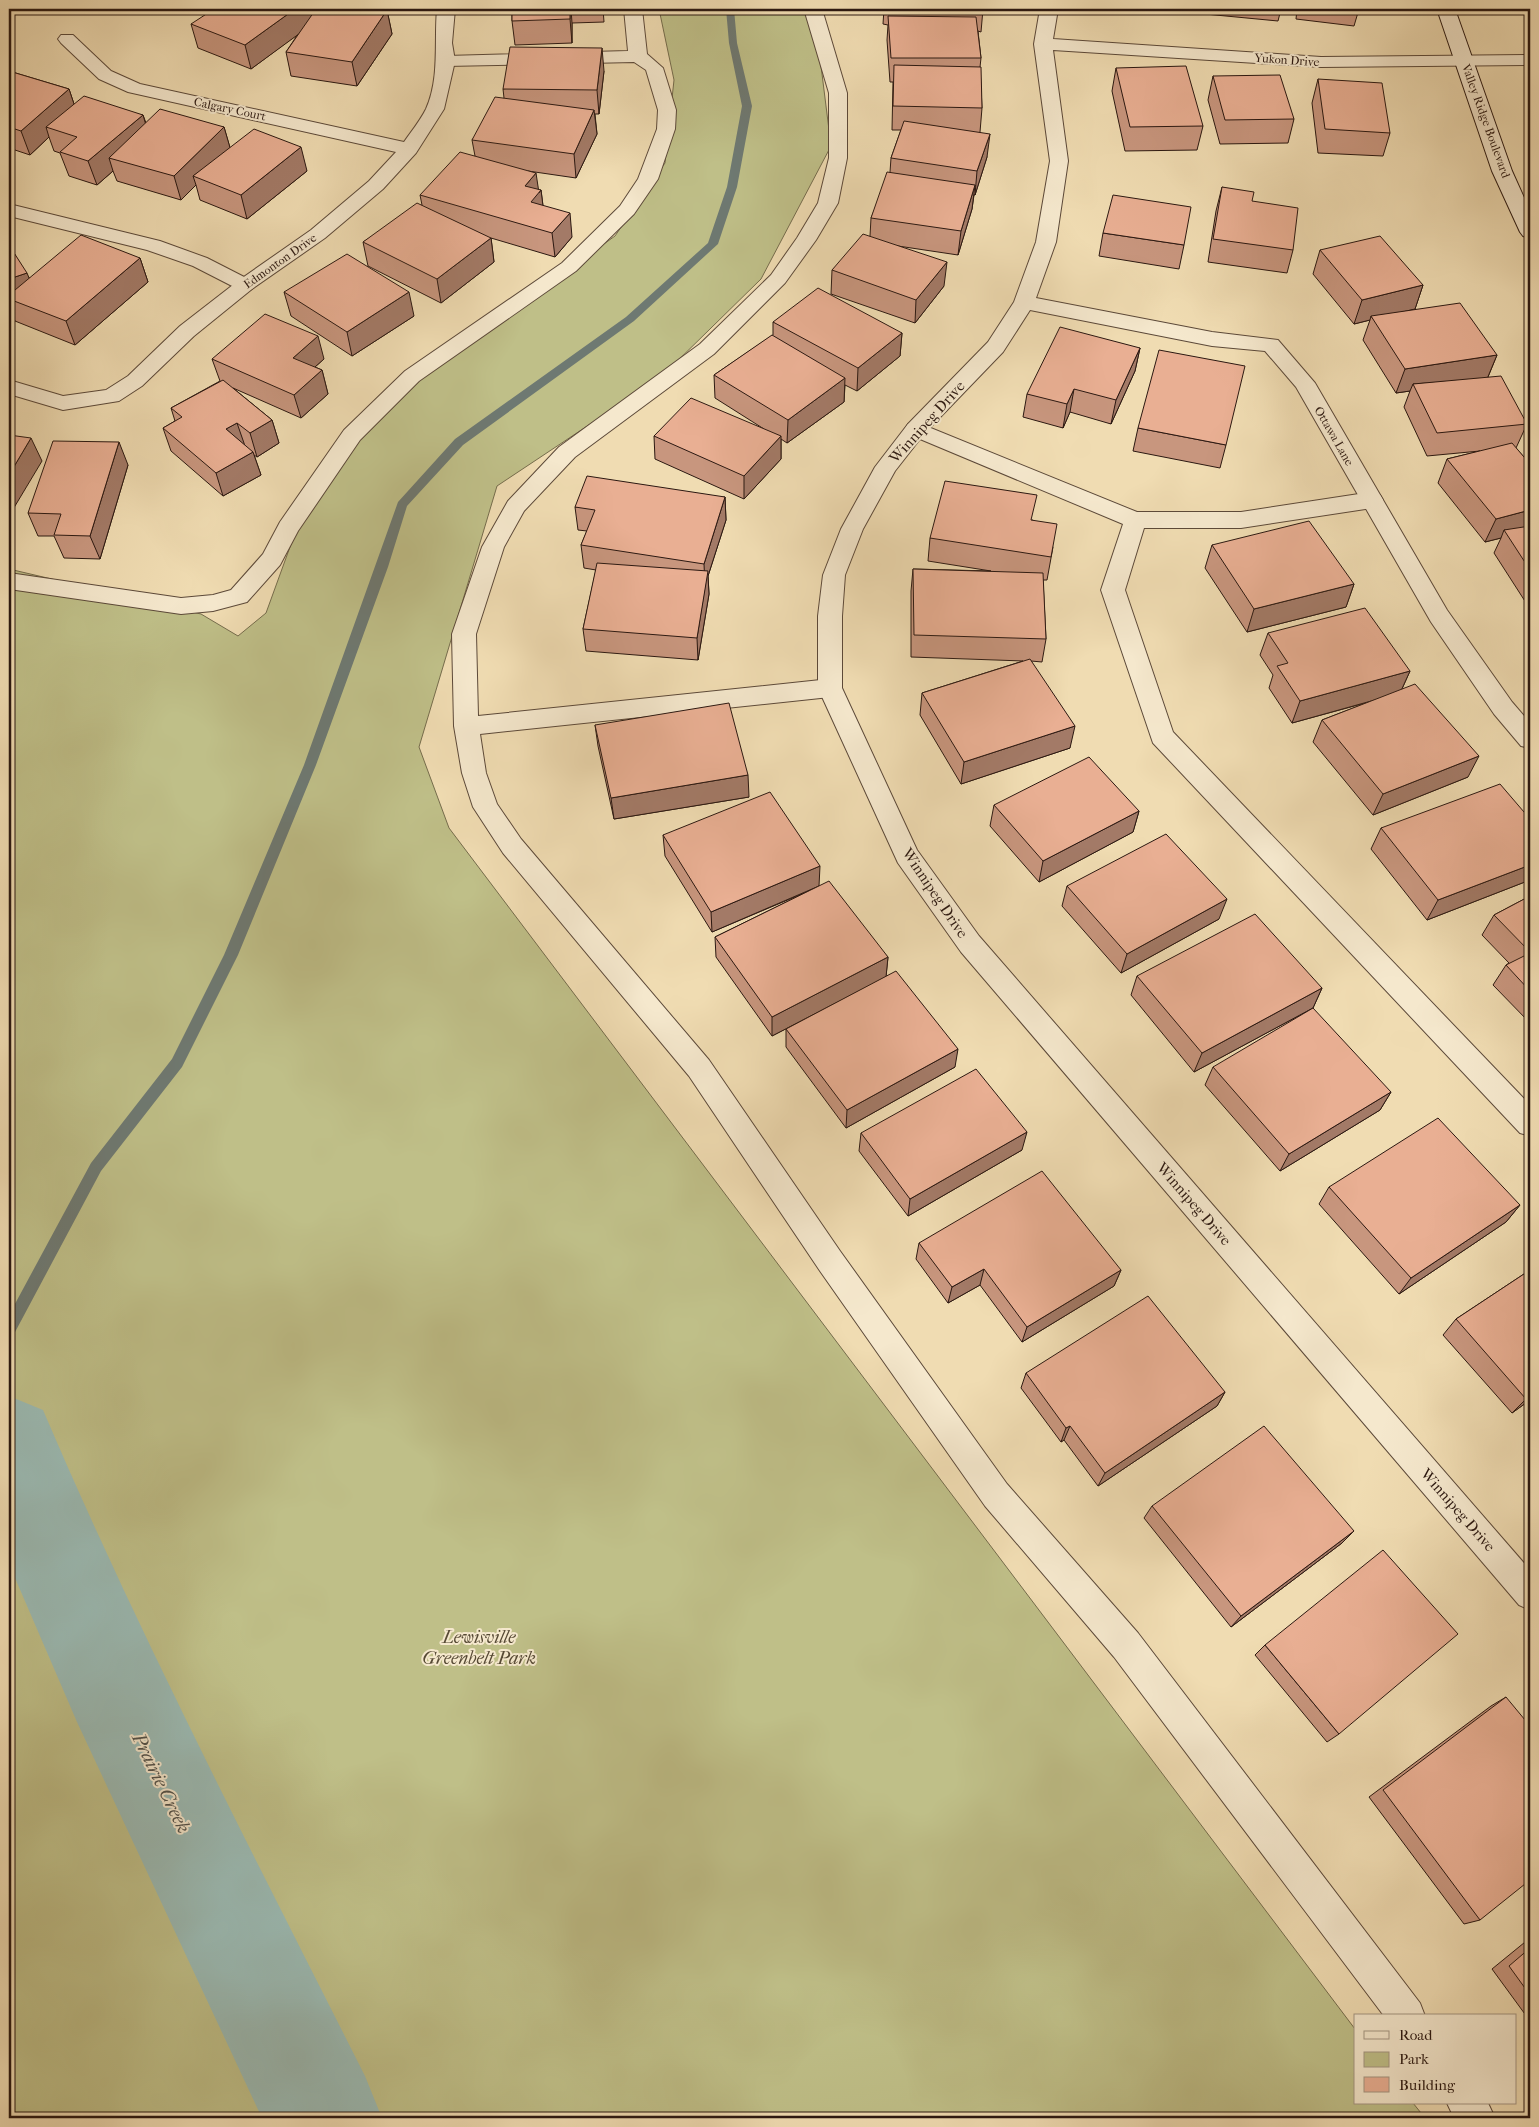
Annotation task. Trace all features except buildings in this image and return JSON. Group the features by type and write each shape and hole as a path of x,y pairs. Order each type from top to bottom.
{"street":[{"name":"Edmonton Drive","path":"9,387 63,403 112,396 135,381 187,331 245,285 318,234 376,185 409,148 435,109 446,61 443,43 446,9"},
{"path":"633,9 638,56"},
{"path":"813,9 838,93 838,158 828,203 778,279 745,314 707,350 567,452 516,506 493,547 464,634 466,726 474,773 486,807 512,846 699,1068 830,1261 996,1495 1126,1645 1405,2014"},
{"name":"Winnipeg Drive","path":"1050,9 1043,44 1059,161 1046,242 1024,302 996,347 916,429 886,467 852,529 834,575 830,616 830,688 908,856 970,944 1530,1594"},
{"name":"Valley Ridge Boulevard","path":"1446,9 1502,171 1530,232"},
{"name":"Calgary Court","path":"67,39 105,75 134,88 409,148"},
{"name":"Yukon Drive","path":"1043,44 1321,62 1530,60"},
{"path":"9,581 180,606 213,603 239,596 272,559 288,528 352,436 412,376 568,267 627,210 648,179 666,129 667,110 654,68 638,56 446,61"},
{"path":"9,210 153,245 200,262 245,285"},
{"name":"Ottawa Lane","path":"1024,302 1212,339 1271,345 1304,383 1439,616 1503,708 1530,738"},
{"path":"916,429 1135,520 1241,520 1372,500"},
{"path":"1135,520 1113,590 1162,736 1530,1124"},
{"path":"466,726 830,688"},
{"path":"1467,2104 1476,2118"}],"green space":[{"name":"Lewisville Greenbelt Park","path":"659,9 808,9 820,58 831,146 761,279 661,377 497,486 419,747 449,828 1354,2028 1354,2104 1414,2104 1425,2118 9,2118 9,569 201,614 238,636 266,613 314,481 390,397 615,236 665,163 674,80"}],"waterway":[{"path":"9,1329 96,1167 177,1063 231,955 310,765 382,567 402,505 459,442 630,319 713,244 732,187 747,106 733,43 730,9"},
{"name":"Prairie Creek","path":"9,1443 27,1491 114,1685 323,2118"}]}
